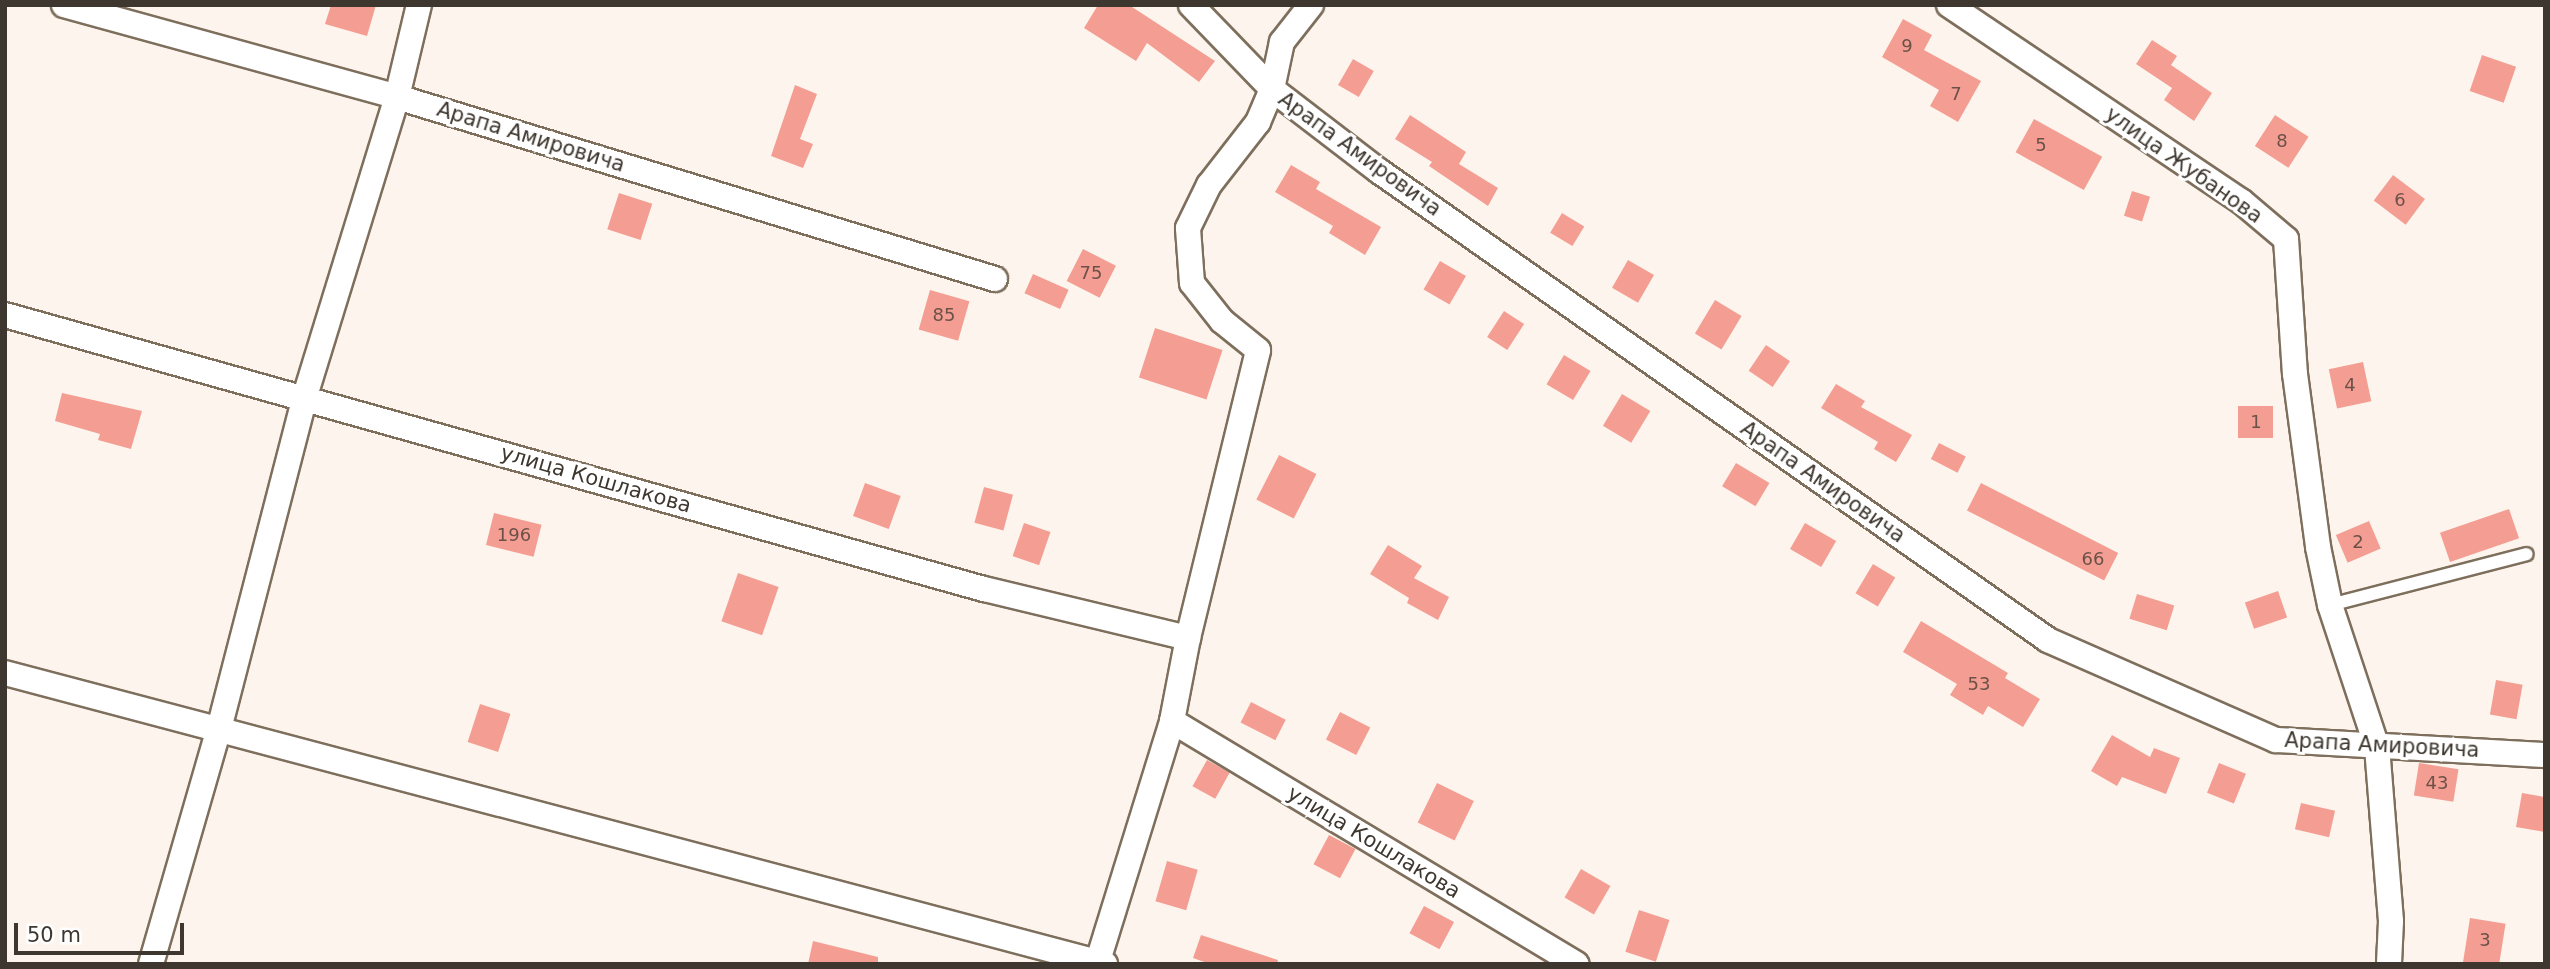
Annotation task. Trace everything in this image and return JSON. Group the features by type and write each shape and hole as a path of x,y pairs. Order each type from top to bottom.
{"street":[{"name":"Арапа Амировича","path":"64,5 397,97 995,279"},
{"path":"151,964 219,729 305,396 397,97 419,5"},
{"name":"Арапа Амировича","path":"1191,5 1272,89 1379,171 2048,640 2276,740 2545,755"},
{"path":"5,673 1100,963 1172,721 1188,638 1258,350 1222,321 1192,283 1188,228 1209,185 1258,122 1272,89 1282,42 1311,5"},
{"name":"улица Жубанова","path":"1949,5 2241,201 2286,239 2295,374 2330,604 2377,747 2391,921 2389,964"},
{"name":"улица Кошлакова","path":"5,315 305,396 984,589 1188,638"},
{"name":"улица Кошлакова","path":"1172,721 1577,964"}],"lane":[{"path":"2330,604 2526,554"}],"building":[{"path":"331,5 376,5 367,36 325,24"},
{"path":"1098,5 1129,5 1215,61 1199,82 1147,43 1136,61 1084,28"},
{"path":"1903,19 1932,35 1924,50 1981,81 1958,122 1930,106 1939,90 1882,57"},
{"path":"2152,40 2177,56 2171,65 2212,93 2194,121 2164,100 2172,88 2136,64"},
{"path":"2482,55 2516,67 2504,103 2470,91"},
{"path":"1353,59 1374,71 1359,97 1338,85"},
{"path":"795,85 817,94 800,139 813,144 803,168 771,156"},
{"path":"1410,115 1466,152 1459,164 1498,188 1488,206 1429,166 1432,162 1395,139"},
{"path":"2275,115 2309,137 2288,168 2255,146"},
{"path":"2034,119 2102,157 2084,190 2016,152"},
{"path":"1291,165 1320,182 1316,189 1381,227 1365,255 1329,233 1333,226 1275,192"},
{"path":"2393,175 2425,199 2406,225 2374,201"},
{"path":"2132,191 2150,197 2142,222 2124,216"},
{"path":"619,193 652,204 641,240 607,229"},
{"path":"1562,213 1584,226 1572,246 1550,233"},
{"path":"1083,249 1116,266 1100,298 1067,281"},
{"path":"1628,260 1654,275 1638,303 1612,288"},
{"path":"1440,261 1466,276 1449,305 1424,290"},
{"path":"1033,274 1069,290 1060,309 1024,293"},
{"path":"930,290 969,301 958,341 919,329"},
{"path":"1715,300 1742,316 1721,349 1695,333"},
{"path":"1504,311 1524,324 1507,350 1487,337"},
{"path":"1155,328 1223,350 1206,399 1139,377"},
{"path":"1766,345 1790,361 1773,387 1749,371"},
{"path":"1564,355 1591,371 1573,400 1546,384"},
{"path":"2363,362 2371,401 2337,408 2329,369"},
{"path":"1836,384 1865,401 1861,407 1912,435 1896,462 1874,449 1878,442 1821,408"},
{"path":"62,393 142,411 131,449 98,440 100,434 55,421"},
{"path":"1622,394 1650,411 1631,443 1603,426"},
{"path":"2238,406 2273,406 2273,438 2238,438"},
{"path":"1939,443 1966,457 1958,473 1931,459"},
{"path":"1279,455 1316,474 1294,519 1256,500"},
{"path":"1736,463 1769,483 1756,506 1722,486"},
{"path":"865,483 901,496 889,529 853,516"},
{"path":"1981,483 2118,553 2104,581 1967,511"},
{"path":"984,487 1013,495 1003,531 974,523"},
{"path":"2509,509 2519,538 2450,562 2440,533"},
{"path":"494,513 542,525 534,557 486,545"},
{"path":"2369,521 2381,549 2348,563 2336,535"},
{"path":"1024,523 1050,532 1039,565 1013,556"},
{"path":"1805,523 1836,541 1821,567 1790,549"},
{"path":"1388,545 1422,566 1414,578 1449,597 1438,620 1407,603 1409,598 1370,574"},
{"path":"1873,564 1895,577 1878,607 1855,593"},
{"path":"738,573 779,587 762,635 721,621"},
{"path":"2278,591 2287,617 2254,629 2245,602"},
{"path":"2137,594 2174,605 2167,630 2129,619"},
{"path":"1921,621 2008,673 2005,678 2040,699 2023,727 1988,706 1983,715 1950,695 1957,684 1903,652"},
{"path":"2496,680 2523,685 2517,719 2490,714"},
{"path":"1251,702 1286,720 1275,740 1241,722"},
{"path":"480,704 510,714 498,752 468,742"},
{"path":"1340,712 1370,727 1356,755 1326,740"},
{"path":"2112,735 2150,757 2154,748 2180,758 2166,794 2122,777 2117,786 2091,771"},
{"path":"1207,760 1230,773 1215,799 1192,786"},
{"path":"2219,763 2246,774 2234,804 2207,793"},
{"path":"2419,763 2459,769 2453,802 2414,796"},
{"path":"1437,783 1474,801 1455,841 1418,823"},
{"path":"2522,793 2545,797 2545,832 2516,827"},
{"path":"2301,803 2335,811 2329,837 2295,829"},
{"path":"1329,835 1355,849 1340,878 1314,864"},
{"path":"1167,861 1198,870 1186,910 1155,901"},
{"path":"1581,869 1610,886 1594,915 1564,898"},
{"path":"1424,906 1454,922 1439,949 1409,933"},
{"path":"1639,910 1669,920 1656,962 1625,952"},
{"path":"2470,918 2506,924 2499,964 2463,964"},
{"path":"1201,935 1278,960 1277,964 1210,964 1193,958"},
{"path":"813,941 878,957 878,964 808,964"}]}
